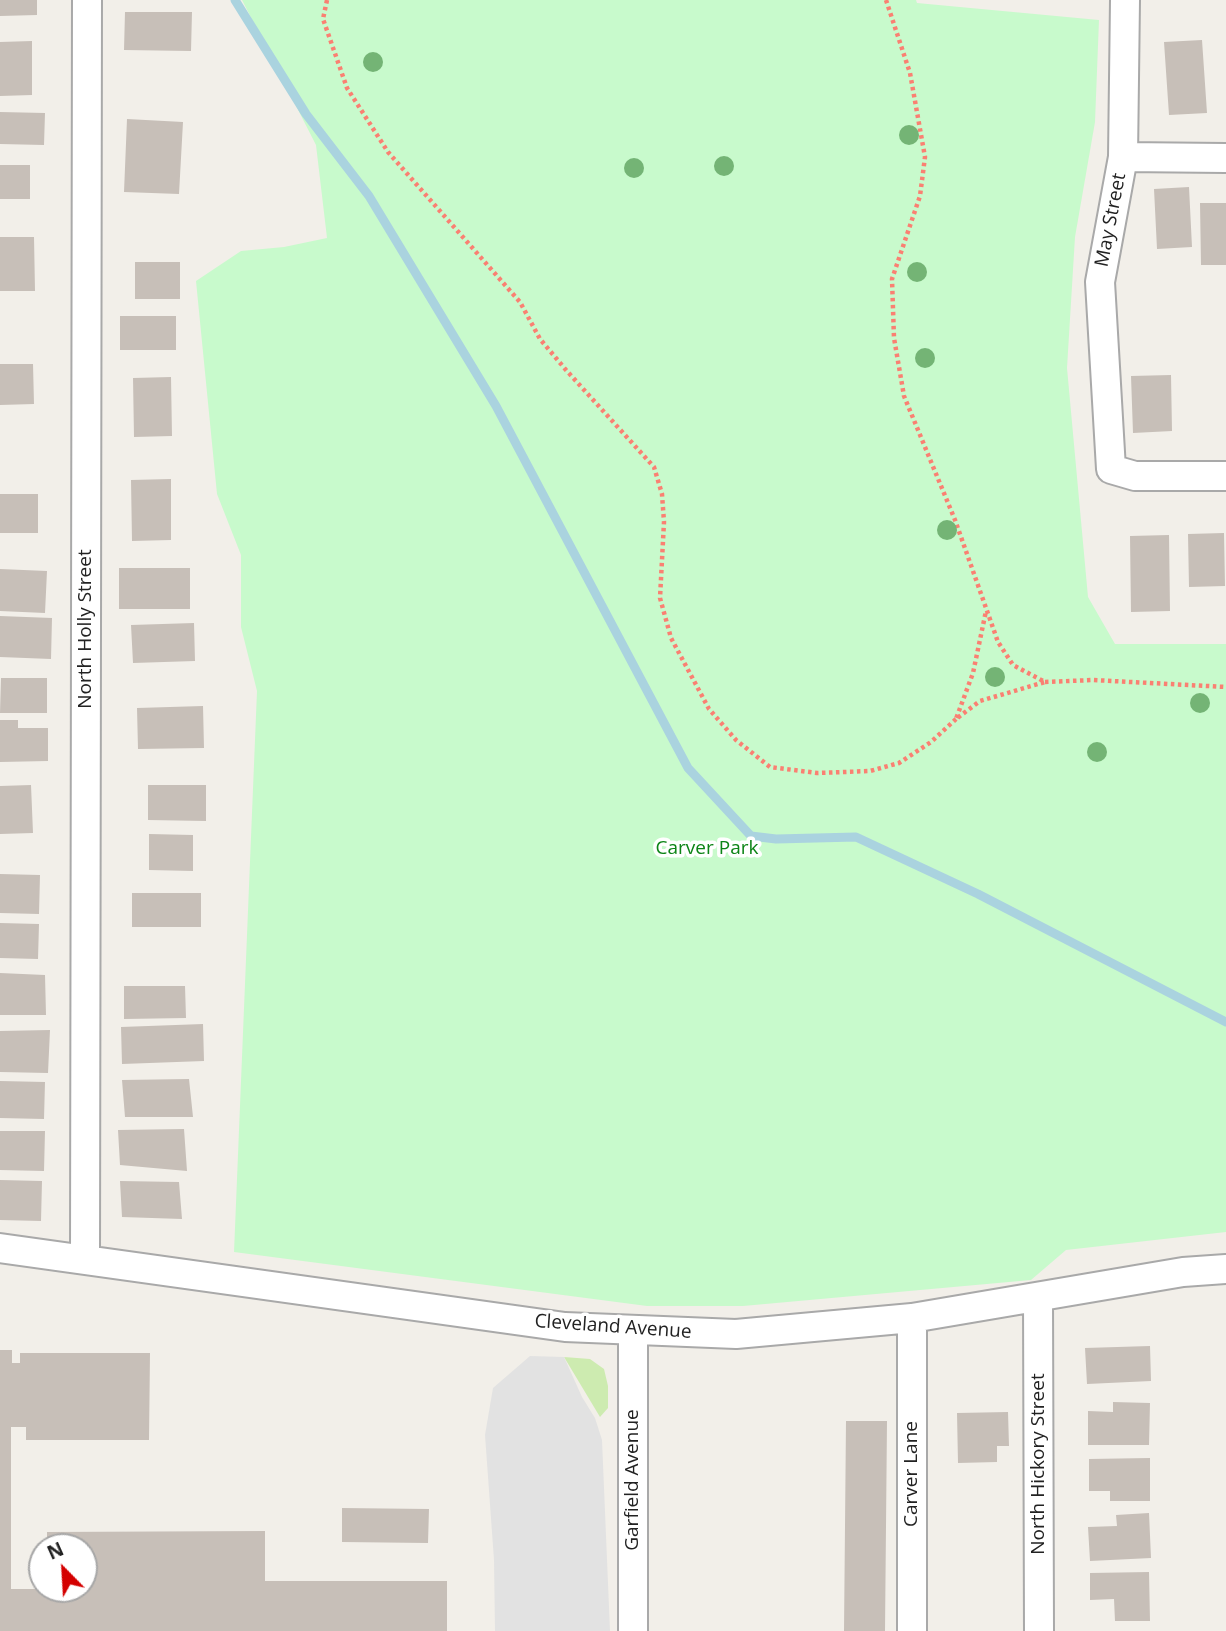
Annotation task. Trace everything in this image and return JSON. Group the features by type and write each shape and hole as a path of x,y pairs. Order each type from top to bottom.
{"street":[{"name":"North Holly Street","path":"85,1258 87,0"},
{"path":"1125,0 1123,158 1226,158"},
{"name":"May Street","path":"1123,158 1100,282 1111,469 1135,476 1226,476"},
{"name":"Cleveland Avenue","path":"0,1248 565,1327 736,1334 912,1318 1183,1272 1226,1269"},
{"name":"North Hickory Street","path":"1038,1297 1039,1631"},
{"name":"Carver Lane","path":"912,1318 912,1631"},
{"name":"Garfield Avenue","path":"633,1330 633,1631"}],"path":[{"path":"327,0 323,19 347,88 388,152 520,302 540,339 566,370 654,467 662,494 664,522 660,598 671,638 709,709 736,740 770,767 817,774 870,771 899,763 931,742 980,701 1045,682 1093,680 1226,687"},
{"path":"886,0 909,74 925,157 920,196 892,279 894,338 902,384 931,468 955,520 998,642 1013,664 1045,682"},
{"path":"956,719 973,673 986,611"}],"green space":[{"name":"Carver Park","path":"242,0 916,0 917,3 1099,20 1095,122 1075,237 1067,368 1088,597 1115,644 1226,644 1226,1232 1066,1250 1031,1280 743,1306 647,1306 234,1252 257,691 241,627 241,555 217,494 196,281 241,251 284,247 327,238 316,145"},
{"path":"564,1357 590,1359 604,1369 608,1386 608,1408 600,1417"}],"shaded area":[{"path":"530,1356 564,1357 595,1418 602,1440 610,1631 495,1631 494,1560 485,1435 493,1388"}],"building":[{"path":"0,0 37,0 37,15 0,16"},
{"path":"125,12 192,12 191,51 124,50"},
{"path":"1202,40 1207,113 1169,115 1164,42"},
{"path":"32,41 32,95 0,96 0,42"},
{"path":"0,112 45,113 44,145 0,144"},
{"path":"127,119 183,122 179,194 124,192"},
{"path":"0,165 30,165 30,199 0,199"},
{"path":"1189,187 1192,247 1157,249 1154,189"},
{"path":"1200,203 1226,203 1226,265 1201,265"},
{"path":"0,237 34,237 35,291 0,291"},
{"path":"135,262 180,262 180,299 135,299"},
{"path":"120,316 176,316 176,350 120,350"},
{"path":"0,364 33,364 34,404 0,405"},
{"path":"1171,375 1172,431 1133,433 1131,376"},
{"path":"171,377 172,436 134,437 133,378"},
{"path":"171,479 171,540 132,541 131,480"},
{"path":"0,494 38,494 38,533 0,533"},
{"path":"1224,533 1225,586 1189,587 1188,534"},
{"path":"1169,535 1170,611 1131,612 1130,536"},
{"path":"119,568 190,568 190,609 119,609"},
{"path":"0,569 47,571 45,613 0,611"},
{"path":"0,616 52,618 51,659 0,657"},
{"path":"194,623 195,661 133,663 131,625"},
{"path":"1,678 47,678 47,713 0,713"},
{"path":"203,706 204,748 138,749 137,708"},
{"path":"0,720 18,720 18,728 48,728 48,761 0,762"},
{"path":"31,785 33,833 0,834 0,786"},
{"path":"148,785 206,785 206,821 148,820"},
{"path":"149,834 193,835 193,871 149,870"},
{"path":"0,874 40,875 39,914 0,913"},
{"path":"132,893 201,893 201,927 132,927"},
{"path":"0,923 39,924 38,959 0,958"},
{"path":"0,973 45,975 46,1015 0,1015"},
{"path":"124,986 185,986 186,1018 124,1019"},
{"path":"203,1024 204,1061 122,1064 121,1027"},
{"path":"50,1030 48,1073 0,1072 0,1031"},
{"path":"189,1079 193,1117 125,1117 122,1080"},
{"path":"0,1081 45,1082 44,1119 0,1118"},
{"path":"184,1129 187,1171 120,1165 118,1130"},
{"path":"0,1131 45,1131 44,1171 0,1170"},
{"path":"0,1180 42,1181 41,1221 0,1220"},
{"path":"120,1181 179,1182 182,1219 122,1217"},
{"path":"1150,1346 1151,1381 1087,1384 1085,1348"},
{"path":"0,1350 12,1350 12,1363 20,1363 20,1353 150,1353 149,1440 26,1440 26,1427 11,1427 11,1589 28,1589 28,1603 98,1603 98,1533 47,1532 265,1531 265,1581 447,1581 447,1631 0,1631"},
{"path":"1113,1402 1150,1403 1149,1445 1088,1445 1088,1411 1113,1412"},
{"path":"1008,1412 1009,1446 997,1446 997,1462 958,1463 957,1413"},
{"path":"846,1421 887,1421 885,1631 844,1631"},
{"path":"1150,1458 1150,1501 1110,1501 1110,1491 1089,1491 1089,1459"},
{"path":"342,1508 429,1509 428,1543 342,1542"},
{"path":"1149,1513 1151,1558 1090,1561 1088,1527 1117,1526 1116,1515"},
{"path":"1149,1572 1150,1621 1115,1621 1114,1599 1090,1600 1090,1573"}],"waterway":[{"path":"235,0 306,114 369,196 496,406 688,768 751,836 776,839 856,837 978,894 1226,1022"}]}
